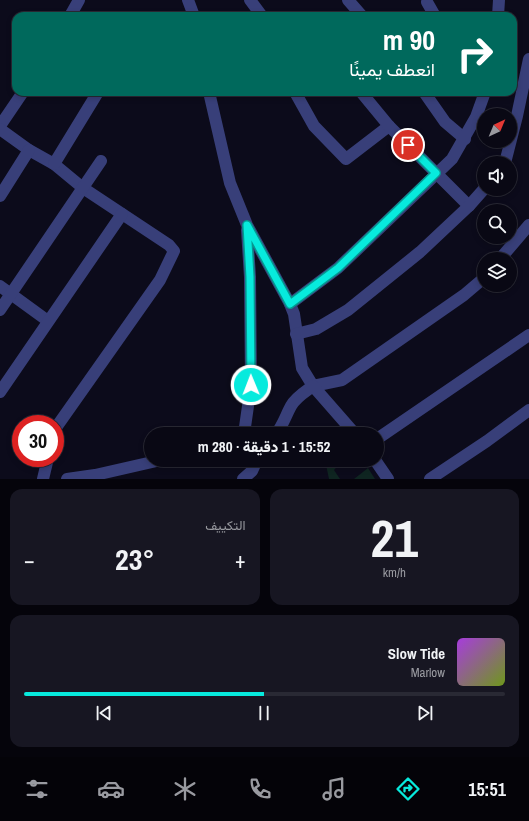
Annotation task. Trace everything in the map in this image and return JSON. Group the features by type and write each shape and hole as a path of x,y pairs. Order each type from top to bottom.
{"street":[{"path":"72,12 79,0"},
{"path":"188,0 192,12"},
{"path":"250,0 259,12"},
{"path":"348,0 358,12"},
{"path":"498,12 499,0"},
{"path":"424,1 432,12"},
{"path":"507,156 518,116 529,59"},
{"path":"0,126 20,96"},
{"path":"54,164 96,96"},
{"path":"210,96 230,183 247,225 294,314 302,368 313,386 349,427"},
{"path":"297,96 314,126 346,159 389,126"},
{"path":"364,96 389,126 469,206"},
{"path":"427,96 445,122 465,139"},
{"path":"290,304 338,268 452,159 465,139 476,117 484,96"},
{"path":"0,129 29,150 54,164 83,188 169,245 174,251 160,280 64,416"},
{"path":"0,196 29,150"},
{"path":"0,310 101,161"},
{"path":"296,334 316,329 348,310 420,252 478,196"},
{"path":"0,392 122,214"},
{"path":"245,427 251,385 250,277 247,225"},
{"path":"506,252 529,225"},
{"path":"281,427 292,404 299,396 313,386 342,380 464,295 477,284"},
{"path":"0,286 48,321"},
{"path":"384,434 529,335"},
{"path":"430,479 487,441 529,410"},
{"path":"67,479 95,475 144,464"},
{"path":"43,479 46,467"},
{"path":"243,479 252,471 253,467"},
{"path":"380,467 388,479"}],"green space":[{"path":"326,467 337,467 334,470 340,479 329,479"},
{"path":"368,468 375,479 354,479"}],"route":[{"path":"251,385 252,349 250,251 247,225 290,304 338,268 436,173 408,145"}]}
